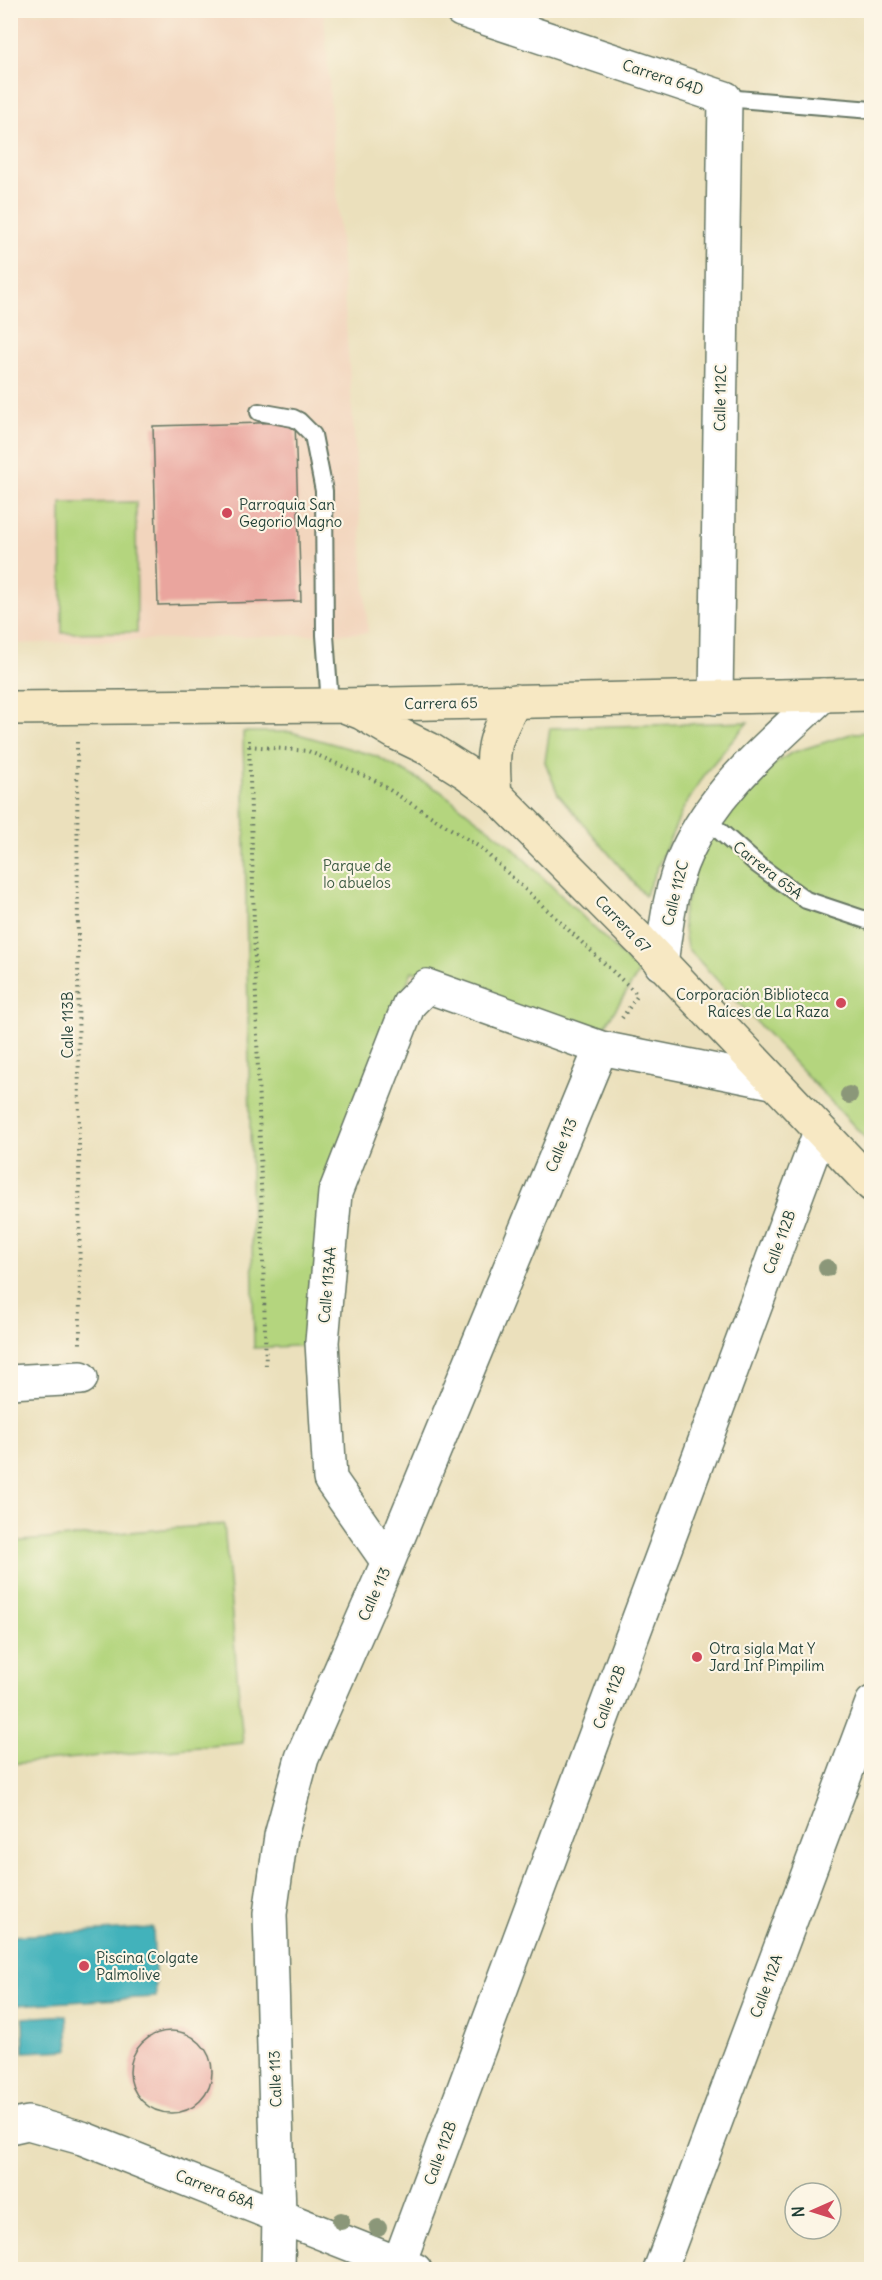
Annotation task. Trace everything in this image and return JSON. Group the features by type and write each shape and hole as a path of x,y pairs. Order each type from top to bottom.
{"main road":[{"name":"Carrera 65","path":"10,708 336,705 872,694"},
{"path":"495,794 494,742 515,701"},
{"name":"Carrera 67","path":"336,705 362,713 429,750 467,773 495,794 661,963 872,1185"}],"street":[{"name":"Carrera 64D","path":"461,10 724,98"},
{"name":"Calle 112C","path":"716,698 724,98"},
{"name":"Calle 112C","path":"661,963 670,900 685,854 705,818 739,774 823,695"},
{"name":"Calle 113AA","path":"388,1562 330,1479 322,1342 335,1193 409,1004 427,986 601,1048"},
{"path":"601,1048 772,1082"},
{"name":"Calle 113","path":"278,2270 279,2214 270,1914 281,1836 302,1758 388,1562 601,1048"},
{"name":"Calle 112B","path":"407,2266 820,1132"},
{"path":"10,1383 81,1378"},
{"name":"Calle 112A","path":"660,2270 872,1703"},
{"name":"Carrera 68A","path":"10,2127 28,2123 82,2138 407,2266"}],"lane":[{"name":"Carrera 64D","path":"724,98 872,110"},
{"path":"259,412 293,418 313,435 324,491 325,635 336,705"},
{"name":"Carrera 65A","path":"705,818 758,865 806,900 872,922"}],"path":[{"path":"248,706 266,1368"},
{"name":"Calle 113B","path":"77,707 81,1378"},
{"path":"249,746 308,751 384,786 481,848 638,995"},
{"path":"601,1048 661,963"}],"shaded area":[{"path":"324,11 368,633 11,644 10,13"}],"green space":[{"path":"136,502 137,632 62,633 61,503"},
{"path":"748,722 707,771 683,809 645,896 558,794 545,762 550,728"},
{"name":"Parque de lo abuelos","path":"243,732 291,732 376,756 440,791 511,846 639,972 596,1040 412,971 325,1192 315,1345 254,1348"},
{"path":"871,732 871,1144 687,948 682,916 704,839 741,786 791,753 854,733"},
{"path":"224,1524 243,1743 11,1764 11,1542"}],"water":[{"name":"Piscina Colgate Palmolive","path":"153,1928 156,1997 16,2005 12,1936"},
{"path":"67,2015 69,2050 24,2052 23,2018"}],"building":[{"name":"Parroquia San Gegorio Magno","path":"295,422 301,601 158,605 153,426"},
{"path":"163,2031 179,2031 194,2038 205,2049 212,2064 209,2088 200,2101 179,2113 163,2113 148,2106 137,2095 130,2080 130,2064 137,2049 148,2038"}],"place":[{"name":"Parroquia San Gegorio Magno","path":"227,513"},
{"name":"Corporación Biblioteca Raíces de La Raza","path":"841,1003"},
{"name":"Otra sigla Mat Y Jard Inf Pimpilim","path":"697,1657"},
{"name":"Piscina Colgate Palmolive","path":"84,1966"}]}
